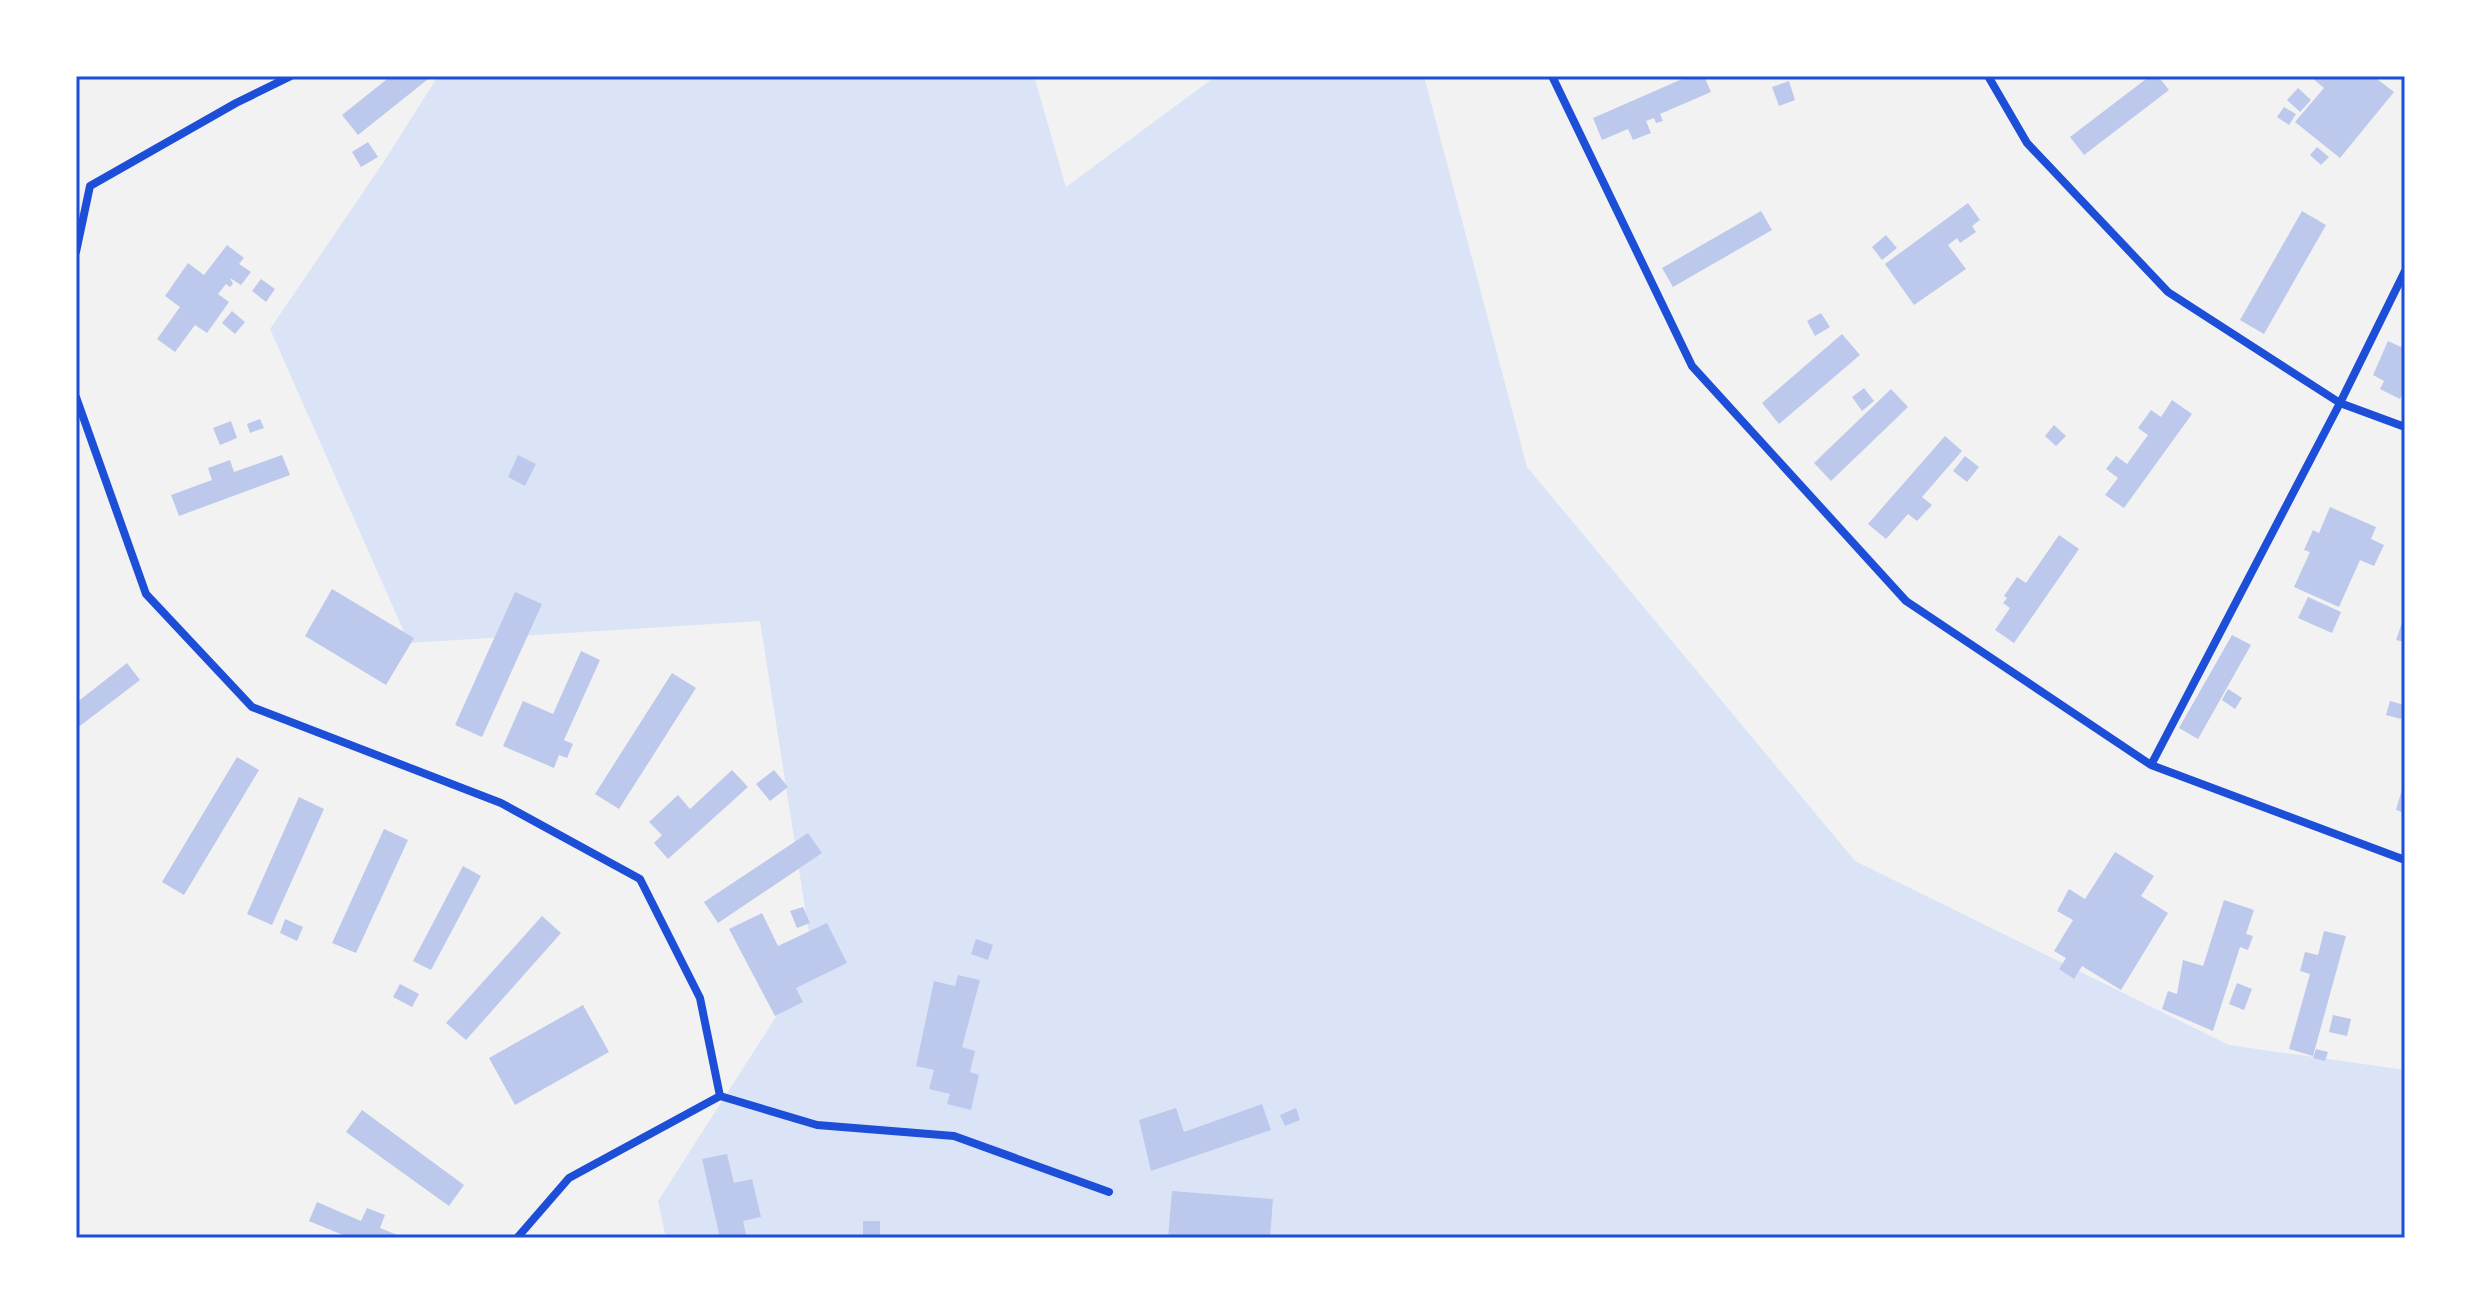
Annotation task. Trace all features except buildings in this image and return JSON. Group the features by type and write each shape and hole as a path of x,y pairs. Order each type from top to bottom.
{"street":[{"path":"76,252 90,186 236,103 291,76"},
{"path":"1552,76 1692,366 1906,601 2151,765 2405,860"},
{"path":"1988,76 2027,143 2168,292 2340,403 2405,427"},
{"path":"2151,765 2340,403 2405,271"},
{"path":"76,397 146,594 252,707 501,803 640,879 700,998 720,1096"},
{"path":"517,1238 569,1178 720,1096 817,1125 954,1136 1109,1192"}],"shaded area":[{"path":"438,76 1034,76 1066,187 1216,76 1424,76 1527,467 1855,861 2229,1045 2405,1070 2405,1238 666,1238 658,1201 813,959 760,621 409,643 270,329"}]}
